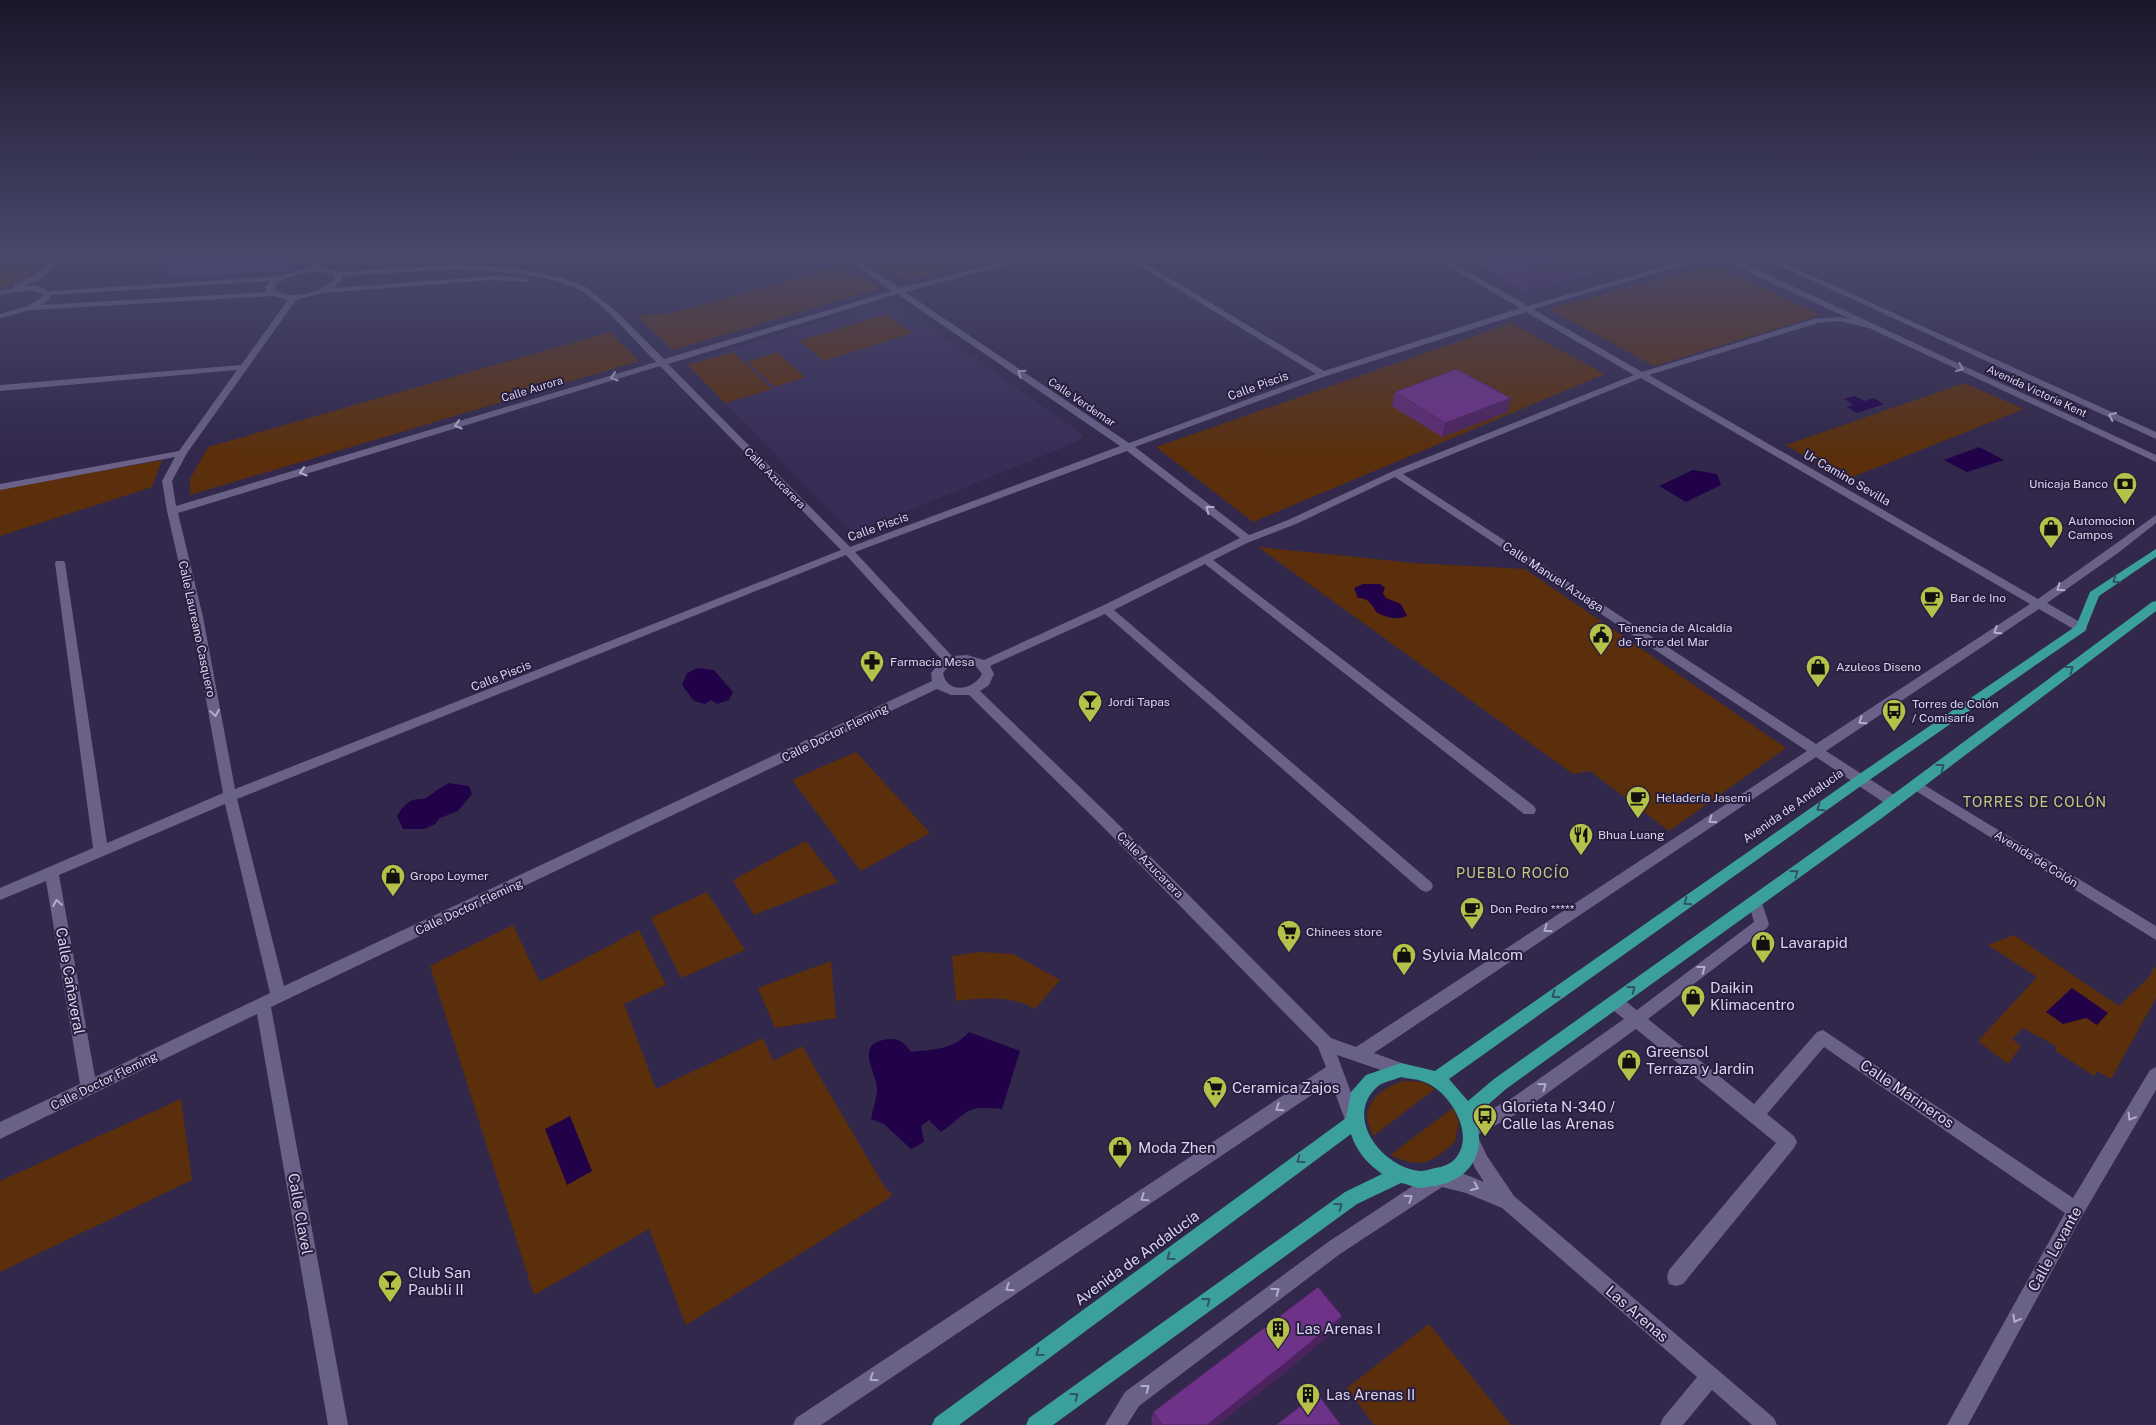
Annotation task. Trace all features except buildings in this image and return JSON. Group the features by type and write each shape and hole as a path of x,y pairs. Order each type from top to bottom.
{"main road":[{"path":"2081,628 2094,594 2156,552"},
{"path":"1470,1128 1500,1084 1894,802 2156,605"},
{"name":"Avenida de Andalucía","path":"1436,1079 1860,780 2081,628"},
{"path":"1401,1070 1418,1072 1436,1079 1459,1100 1470,1128 1468,1154 1452,1172 1440,1178 1420,1179 1400,1174 1387,1168 1366,1148 1358,1135 1354,1122 1354,1106 1360,1091 1370,1080 1384,1073 1401,1070"},
{"name":"Avenida de Andalucía","path":"942,1425 1354,1122"},
{"path":"1036,1425 1351,1198 1400,1174"}],"street":[{"name":"Calle Laureano Casquero","path":"276,322 182,453 167,481 172,511 197,617 230,796 279,996"},
{"name":"Calle Azucarera","path":"620,322 848,551 950,661"},
{"name":"Calle Aurora","path":"172,511 794,322"},
{"name":"Calle Verdemar","path":"945,322 1128,447 1248,538"},
{"name":"Calle Piscis","path":"1236,322 1323,374"},
{"path":"1323,374 1483,322"},
{"name":"Ur Camino Sevilla","path":"1549,322 2081,628"},
{"path":"983,665 1106,609 1248,538 1292,522 1396,474 1641,375 1815,322"},
{"path":"1846,322 1868,326"},
{"name":"Avenida Victoria Kent","path":"1859,322 2156,459"},
{"name":"Avenida Victoria Kent","path":"1905,322 2156,436"},
{"path":"0,388 244,366"},
{"name":"Calle Piscis","path":"0,894 230,796 848,551 1323,374"},
{"path":"0,487 182,453"},
{"name":"Calle Manuel Azuaga","path":"1396,474 1894,802"},
{"path":"1356,1055 2038,604 2114,551 2156,518"},
{"path":"1204,559 1529,810"},
{"path":"60,563 101,852"},
{"path":"1106,609 1426,886"},
{"path":"972,659 983,665 988,674 987,679 972,691 956,692 942,687 938,683 937,673 944,664 950,661 972,659"},
{"name":"Calle Doctor Fleming","path":"0,1131 279,996 938,683"},
{"name":"Calle Azucarera","path":"972,691 1107,822 1325,1044 1401,1070"},
{"name":"Avenida de Colón","path":"1916,785 2156,934"},
{"name":"Calle Cañaveral","path":"52,873 89,1089"},
{"path":"1508,1202 1481,1162 1470,1128 1518,1104 1637,1019 1762,924 1756,901"},
{"path":"1615,1002 1788,1142 1676,1277"},
{"name":"Calle Clavel","path":"263,1004 338,1425"},
{"name":"Calle Marineros","path":"1755,1115 1823,1037 2076,1210"},
{"name":"Calle Azucarera","path":"1325,1044 1354,1122"},
{"path":"803,1425 1334,1071"},
{"name":"Calle Levante","path":"1957,1425 2076,1210 2156,1075"},
{"path":"1115,1425 1132,1399 1334,1248 1440,1178 1457,1180 1508,1202"},
{"name":"Las Arenas","path":"1508,1202 1767,1425"},
{"path":"1670,1425 1710,1377"}],"shaded area":[{"path":"643,322 768,322 673,350"},
{"path":"821,322 922,322 1084,435 1079,441 853,533 685,363"},
{"path":"862,322 897,322 913,333 824,361 799,341"},
{"path":"1571,322 1800,322 1654,366"},
{"path":"1511,323 1605,374 1253,522 1156,447"},
{"path":"610,332 639,361 190,495 190,479 208,447"},
{"path":"733,352 772,389 725,403 688,365"},
{"path":"777,352 805,377 775,387 747,362"},
{"path":"1964,383 2024,409 1845,480 1786,445"},
{"path":"1855,396 1865,401 1873,398 1884,404 1857,413 1847,407 1854,405 1844,399"},
{"path":"1979,447 2004,460 1967,472 1944,460"},
{"path":"162,460 152,487 0,536 0,489"},
{"path":"1693,470 1717,474 1721,485 1686,502 1659,486"},
{"path":"1258,547 1414,563 1525,569 1786,748 1669,831 1590,771 1573,774"},
{"path":"1363,584 1380,584 1385,588 1383,593 1386,598 1401,604 1407,616 1387,617 1376,612 1369,602 1358,598 1354,588"},
{"path":"698,668 714,670 733,692 729,700 717,704 711,700 705,704 694,701 682,685 687,673"},
{"path":"856,752 930,833 861,871 792,780"},
{"path":"449,783 469,786 472,794 458,811 440,818 435,824 424,829 403,829 397,816 405,805 414,800 426,798"},
{"path":"806,841 838,882 754,915 733,880"},
{"path":"707,892 745,950 681,978 651,918"},
{"path":"513,925 540,982 639,930 666,985 624,1004 656,1089 763,1038 773,1061 802,1046 885,1188 893,1194 686,1325 649,1229 534,1295 430,966"},
{"path":"2014,935 2119,1006 2150,976 2154,967 2156,968 2156,998 2111,1079 2097,1071 2094,1076 2056,1051 2056,1046 2023,1028 2012,1039 2021,1046 2008,1064 1978,1041 2037,977 1988,945"},
{"path":"979,952 1013,954 1060,980 1035,1009 1016,1001 986,999 956,1001 952,956"},
{"path":"831,961 836,1018 775,1028 758,988"},
{"path":"2072,988 2108,1013 2097,1025 2086,1018 2063,1024 2046,1012"},
{"path":"969,1032 1020,1051 1002,1109 973,1109 962,1115 941,1132 929,1120 921,1126 924,1142 911,1149 884,1124 871,1119 877,1088 869,1058 872,1046 878,1042 896,1039 907,1046 911,1052 943,1048 963,1038"},
{"path":"1404,1081 1423,1082 1435,1089 1373,1136 1367,1116 1371,1103 1375,1097 1386,1089"},
{"path":"181,1099 192,1180 0,1272 0,1181"},
{"path":"1453,1108 1459,1121 1455,1142 1439,1155 1425,1162 1418,1163 1390,1155"},
{"path":"570,1116 592,1171 567,1185 545,1129"},
{"path":"1429,1324 1511,1425 1374,1425 1347,1388"}],"place":[{"name":"Unicaja Banco","path":"2125,505"},
{"name":"Automocion Campos","path":"2051,549"},
{"name":"Bar de Ino","path":"1932,619"},
{"name":"Tenencia de Alcaldía de Torre del Mar","path":"1601,656"},
{"name":"Farmacia Mesa","path":"872,683"},
{"name":"Azuleos Diseno","path":"1818,688"},
{"name":"Jordi Tapas","path":"1090,723"},
{"name":"Torres de Colón / Comisaría","path":"1894,732"},
{"name":"Heladería Jasemi","path":"1638,819"},
{"name":"Bhua Luang","path":"1581,856"},
{"name":"Gropo Loymer","path":"393,897"},
{"name":"Don Pedro *****","path":"1472,930"},
{"name":"Chinees store","path":"1289,953"},
{"name":"Lavarapid","path":"1763,964"},
{"name":"Sylvia Malcom","path":"1404,976"},
{"name":"Daikin Klimacentro","path":"1693,1018"},
{"name":"Greensol Terraza y Jardin","path":"1629,1082"},
{"name":"Ceramica Zajos","path":"1215,1109"},
{"name":"Glorieta N-340 / Calle las Arenas","path":"1485,1137"},
{"name":"Moda Zhen","path":"1120,1169"},
{"name":"Club San Paubli II","path":"390,1303"},
{"name":"Las Arenas I","path":"1278,1350"},
{"name":"Las Arenas II","path":"1308,1416"}],"district":[{"name":"TORRES DE COLÓN","path":"2035,802"},
{"name":"PUEBLO ROCÍO","path":"1513,873"}]}
